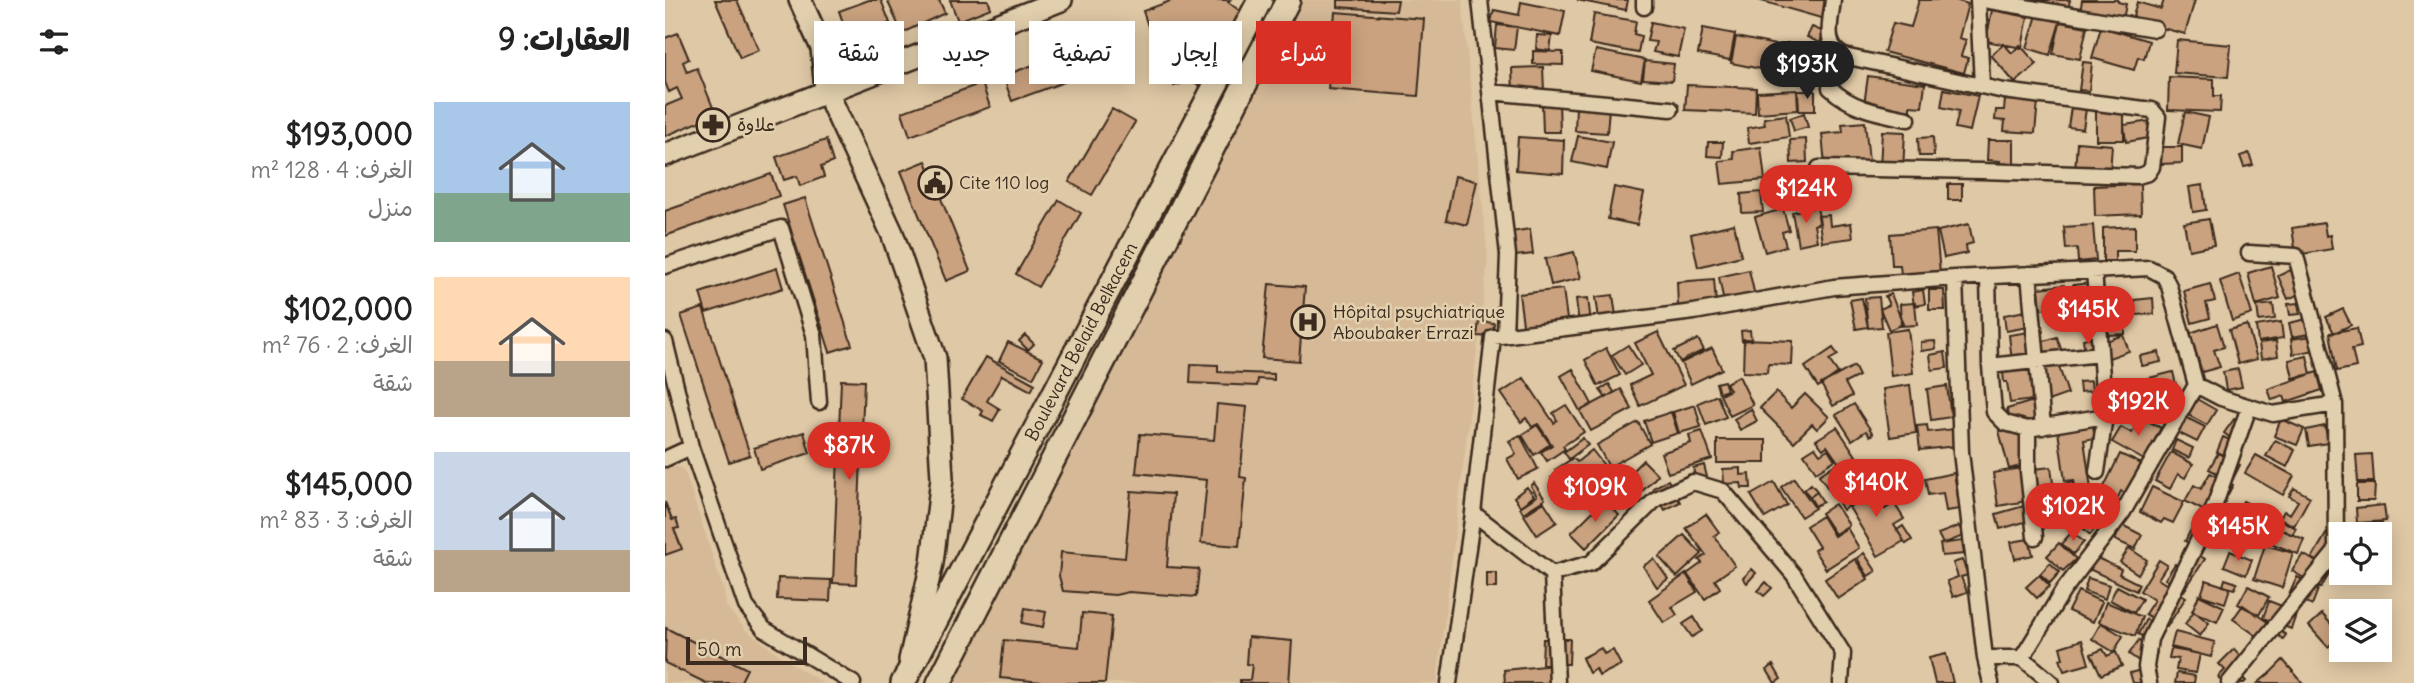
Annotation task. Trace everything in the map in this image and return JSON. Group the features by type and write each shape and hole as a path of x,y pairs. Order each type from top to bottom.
{"main road":[{"name":"Boulevard Belaid Belkacem","path":"904,681 1260,0"},
{"name":"Boulevard Belaid Belkacem","path":"939,683 1288,0"}],"street":[{"path":"800,0 822,48 826,90 892,233 935,358 942,478 932,563 904,681"},
{"path":"665,155 1061,0"},
{"path":"1480,0 1508,255 1505,335"},
{"path":"1833,0 1829,40 1832,47 1830,88 1851,104 1908,119"},
{"path":"1978,0 1982,86"},
{"path":"1985,0 2155,29"},
{"path":"1819,168 2138,176 2148,173 2152,167 2158,117 2152,110 2004,91 1844,56 1832,47"},
{"path":"1490,92 1671,109"},
{"path":"665,266 781,228 814,335 819,402"},
{"path":"2229,683 2336,551 2335,404 2296,256 2249,253"},
{"path":"1449,683 1473,513 1493,337 1694,312 1834,286 2149,268 2164,276 2169,286 2196,385 2123,512 2063,591 2022,658"},
{"path":"2094,271 2105,416 2097,472"},
{"path":"2029,274 2036,361 2035,428 2028,472 2035,537"},
{"path":"1988,276 1994,412 2005,423 2035,428 2105,416"},
{"path":"1955,278 1961,452 1985,658 1991,683"},
{"path":"665,341 691,447 746,606 764,628 853,683"},
{"path":"1990,366 2100,354"},
{"path":"2196,385 2221,398 2273,414 2335,404"},
{"path":"2149,683 2146,667 2150,639 2213,510 2249,407"},
{"path":"665,459 691,447"},
{"path":"1552,574 1591,563 1656,499 1693,482 1723,491 1794,575 1843,653 1841,683"},
{"path":"1473,513 1552,574"},
{"path":"1552,574 1556,683"},
{"path":"1985,658 2022,658 2052,683"}],"shaded area":[{"name":"Hôpital psychiatrique Aboubaker Errazi","path":"1295,0 1462,0 1488,260 1437,683 951,683 1256,77 1256,84 1351,84 1351,21 1284,21"},
{"path":"681,467 686,475 724,591 726,606 746,630 795,666 824,683 665,683 665,469"}],"building":[{"path":"715,0 737,0 759,50 740,58"},
{"path":"869,0 881,0 889,21 843,21 839,11"},
{"path":"939,0 945,13 928,21 918,21 918,26 904,32 904,21 897,21 888,2"},
{"path":"950,0 988,0 991,8 958,21"},
{"path":"1173,0 1230,0 1228,2 1244,14 1240,21 1149,21 1149,29 1143,11"},
{"path":"1338,0 1398,0 1396,11 1338,7"},
{"path":"1577,0 1628,0 1626,10"},
{"path":"1758,0 1834,0 1828,20"},
{"path":"1919,0 1955,0 1968,4 1959,38 1966,40 1961,56 1968,58 1964,73 1884,52 1893,23 1911,27"},
{"path":"2035,0 2070,0 2068,10 2034,3"},
{"path":"2082,0 2118,0 2126,4 2123,20 2080,13"},
{"path":"2164,0 2195,0 2185,34 2132,20 2137,2 2161,9"},
{"path":"1521,2 1565,11 1560,36 1491,22 1494,10 1519,15"},
{"path":"1992,10 2028,17 2022,48 1986,41"},
{"path":"1335,12 1424,19 1418,96 1328,89 1328,84 1351,84 1351,21 1334,21"},
{"path":"1594,14 1636,21 1634,34 1641,36 1638,53 1589,44"},
{"path":"2037,15 2060,22 2050,55 2027,48"},
{"path":"1651,22 1684,29 1678,57 1653,52 1656,42 1647,41"},
{"path":"2060,22 2087,27 2080,59 2053,54"},
{"path":"1497,25 1517,27 1514,50 1495,48"},
{"path":"1812,27 1824,32 1820,43 1807,37"},
{"path":"2101,27 2149,41 2144,59 2138,57 2134,70 2092,58"},
{"path":"1703,28 1735,34 1730,60 1698,54"},
{"path":"678,33 689,59 683,62 687,72 697,68 716,115 665,136 665,106 682,99 677,88 669,92 665,82 665,38"},
{"path":"1537,35 1552,36 1550,51 1536,49"},
{"path":"1736,37 1776,45 1771,71 1731,63"},
{"path":"2177,40 2231,45 2228,77 2174,73"},
{"path":"1787,43 1821,51 1813,85 1779,78"},
{"path":"2004,44 2012,53 2020,45 2037,64 2015,83 1991,55"},
{"path":"1596,50 1645,60 1641,81 1591,71"},
{"path":"1533,51 1563,52 1563,65 1533,64"},
{"path":"1645,61 1674,64 1672,81 1643,79"},
{"path":"2083,62 2092,63 2089,91 2079,90"},
{"path":"1029,67 1029,84 1059,84 1012,101 1006,84 1015,84 1015,72"},
{"path":"1543,67 1544,91 1513,92 1512,68"},
{"path":"1868,76 1925,84 1922,107 1910,106 1910,111 1864,105"},
{"path":"2169,77 2214,79 2214,96 2221,96 2220,112 2168,110"},
{"path":"979,84 982,84 990,107 910,136 902,112"},
{"path":"1687,85 1756,88 1755,113 1685,110"},
{"path":"1944,89 1978,96 1970,131 1955,128 1959,111 1941,107"},
{"path":"1797,90 1798,110 1758,113 1757,92"},
{"path":"1798,91 1815,91 1815,111 1799,111"},
{"path":"2005,100 2038,101 2035,133 2004,131 2005,121 1995,120 1996,110 2004,110"},
{"path":"1559,102 1560,132 1543,132 1542,103"},
{"path":"1576,106 1609,108 1607,133 1575,131"},
{"path":"2071,107 2086,109 2083,129 2068,127"},
{"path":"1112,109 1135,122 1092,195 1069,182"},
{"path":"2096,110 2124,110 2124,140 2096,140"},
{"path":"2185,112 2209,117 2202,149 2178,144"},
{"path":"1804,113 1808,127 1794,131 1790,118"},
{"path":"1786,115 1789,137 1749,143 1747,128 1765,125 1764,118"},
{"path":"2151,121 2154,137 2126,142 2124,125"},
{"path":"1865,122 1869,161 1825,165 1822,134 1843,132 1842,124"},
{"path":"1882,131 1905,132 1903,170 1880,168"},
{"path":"1578,136 1612,142 1607,169 1572,162"},
{"path":"1518,137 1564,140 1563,174 1516,170"},
{"path":"1933,137 1934,156 1919,156 1918,138"},
{"path":"1806,139 1807,162 1791,163 1790,140"},
{"path":"826,140 833,162 821,167 824,177 800,186 797,176 784,180 776,157"},
{"path":"1988,140 2014,140 2014,170 2000,169 2000,161 1987,160"},
{"path":"1708,142 1723,142 1722,157 1707,156"},
{"path":"2077,142 2112,145 2110,173 2075,171"},
{"path":"1761,147 1765,180 1722,184 1719,161 1734,159 1733,151"},
{"path":"2160,147 2182,147 2182,163 2160,164"},
{"path":"2249,153 2253,165 2244,167 2240,156"},
{"path":"926,161 970,271 946,281 901,171"},
{"path":"771,174 779,196 665,236 665,211"},
{"path":"1455,176 1477,181 1467,225 1446,220"},
{"path":"1948,184 1962,184 1962,200 1948,200"},
{"path":"2140,184 2141,214 2095,216 2094,186"},
{"path":"2203,185 2206,210 2193,212 2189,187"},
{"path":"1614,187 1644,193 1637,225 1608,219"},
{"path":"1761,192 1763,212 1742,213 1741,194"},
{"path":"805,198 852,345 830,352 783,205"},
{"path":"1059,200 1081,213 1038,287 1016,274"},
{"path":"1817,207 1820,223 1814,225 1817,241 1798,245 1792,212"},
{"path":"1783,209 1789,230 1782,232 1786,246 1765,252 1755,217"},
{"path":"1829,215 1830,226 1851,223 1853,238 1822,242 1818,216"},
{"path":"2209,219 2214,245 2189,250 2184,223"},
{"path":"2324,223 2326,236 2330,235 2332,249 2296,255 2292,228"},
{"path":"1734,224 1741,256 1698,267 1691,234"},
{"path":"1969,224 1973,243 1966,245 1967,253 1944,258 1938,231"},
{"path":"2093,225 2096,260 2078,262 2077,248 2066,249 2064,227"},
{"path":"2135,226 2135,251 2115,251 2115,261 2103,261 2103,228"},
{"path":"1530,229 1533,254 1515,256 1511,232"},
{"path":"1936,230 1940,273 1901,275 1900,265 1892,265 1890,234"},
{"path":"1574,252 1581,278 1551,285 1545,259"},
{"path":"2271,266 2280,298 2256,305 2248,273"},
{"path":"2297,267 2307,291 2288,299 2278,276"},
{"path":"777,268 783,288 706,313 700,293"},
{"path":"1749,270 1755,296 1724,303 1719,277"},
{"path":"2239,274 2252,314 2232,321 2220,281"},
{"path":"1714,279 1716,304 1678,306 1677,282"},
{"path":"2090,283 2092,303 2075,305 2073,285"},
{"path":"1269,284 1305,287 1299,361 1262,358"},
{"path":"2210,284 2215,301 2206,303 2210,318 2192,323 2184,291"},
{"path":"2064,285 2066,306 2041,309 2039,288"},
{"path":"1563,289 1568,327 1524,332 1519,294"},
{"path":"1923,290 1925,304 1914,306 1912,292"},
{"path":"1929,290 1944,290 1945,310 1929,310"},
{"path":"1891,294 1903,324 1889,330 1880,309 1889,305 1885,296"},
{"path":"1613,295 1616,316 1599,319 1596,297"},
{"path":"1879,297 1882,327 1868,328 1865,298"},
{"path":"1588,298 1591,323 1579,325 1576,299"},
{"path":"1862,298 1868,327 1856,329 1850,300"},
{"path":"2153,298 2154,314 2135,315 2134,300"},
{"path":"1915,303 1917,325 1901,326 1900,304"},
{"path":"2298,303 2300,314 2290,315 2288,304"},
{"path":"2273,304 2275,319 2259,321 2257,306"},
{"path":"703,308 750,455 729,462 681,315"},
{"path":"2343,309 2351,325 2334,333 2326,317"},
{"path":"2031,310 2034,326 2006,331 2004,315"},
{"path":"2093,311 2094,320 2072,324 2070,315"},
{"path":"2311,318 2314,333 2292,337 2289,323"},
{"path":"1479,321 1494,323 1492,337 1477,336"},
{"path":"2125,321 2125,334 2108,335 2108,322"},
{"path":"2281,322 2283,338 2258,342 2256,326"},
{"path":"2217,324 2224,347 2214,350 2220,367 2202,372 2190,333"},
{"path":"2247,325 2257,359 2238,364 2229,330"},
{"path":"2357,328 2361,347 2352,349 2356,367 2337,371 2330,333"},
{"path":"1908,329 1913,373 1891,376 1886,332"},
{"path":"1750,330 1751,340 1742,341 1741,331"},
{"path":"1658,332 1684,385 1640,406 1630,385 1651,375 1635,343"},
{"path":"2030,332 2033,359 2012,361 2009,335"},
{"path":"1025,335 1034,344 1028,350 1019,341"},
{"path":"2123,335 2129,351 2109,358 2103,342"},
{"path":"2312,336 2315,350 2293,354 2291,339"},
{"path":"2057,337 2063,355 2043,361 2038,343"},
{"path":"2091,337 2093,353 2085,354 2083,339"},
{"path":"1698,339 1704,350 1680,362 1674,351"},
{"path":"1744,339 1793,341 1792,365 1768,364 1767,373 1743,372"},
{"path":"1935,341 1936,349 1921,351 1921,342"},
{"path":"2276,341 2278,356 2261,359 2259,343"},
{"path":"1008,342 1043,359 1033,378 999,361"},
{"path":"1628,345 1641,365 1625,375 1612,355"},
{"path":"1606,348 1620,375 1598,386 1585,360"},
{"path":"1712,348 1722,369 1691,384 1681,363"},
{"path":"1833,348 1838,355 1829,360 1838,373 1818,387 1805,367"},
{"path":"1945,352 1947,368 1932,370 1930,355"},
{"path":"2159,352 2161,362 2142,366 2140,356"},
{"path":"2307,356 2311,374 2293,378 2289,360"},
{"path":"986,357 1035,384 1031,391 1002,375 987,401 1000,409 993,421 981,415 983,411 962,399"},
{"path":"1191,364 1218,365 1218,372 1274,374 1274,380 1258,379 1257,386 1190,383"},
{"path":"2058,364 2068,394 2048,401 2038,371"},
{"path":"1854,366 1859,376 1845,383 1852,396 1833,406 1821,384"},
{"path":"2036,368 2038,385 2031,386 2033,400 2010,403 2003,372"},
{"path":"1573,369 1592,404 1580,411 1561,376"},
{"path":"2238,369 2242,387 2226,390 2223,372"},
{"path":"2173,372 2177,389 2164,392 2168,407 2148,411 2141,380"},
{"path":"2317,372 2322,390 2286,402 2284,396 2272,400 2268,389"},
{"path":"1739,376 1753,405 1730,416 1720,395 1730,390 1726,383"},
{"path":"1524,378 1554,423 1557,420 1553,413 1566,405 1584,432 1547,461 1541,452 1552,445 1538,424 1532,427 1526,418 1521,422 1501,393"},
{"path":"841,380 864,381 856,584 833,583"},
{"path":"1724,381 1727,390 1719,393 1716,383"},
{"path":"2091,381 2092,391 2080,392 2079,382"},
{"path":"1609,384 1614,392 1606,398 1600,390"},
{"path":"1910,385 1916,433 1890,437 1883,389"},
{"path":"2135,385 2140,410 2127,412 2122,387"},
{"path":"1947,386 1951,417 1931,420 1927,389"},
{"path":"1621,389 1632,409 1591,431 1580,411"},
{"path":"1776,392 1791,408 1805,394 1829,417 1817,429 1812,424 1794,442 1760,408"},
{"path":"1717,395 1726,417 1706,425 1698,403"},
{"path":"2195,398 2216,410 2207,425 2186,414"},
{"path":"2037,400 2042,417 2012,426 2007,409"},
{"path":"1217,404 1247,407 1240,477 1246,478 1239,546 1201,543 1207,480 1136,473 1140,434 1214,440"},
{"path":"1854,404 1873,434 1870,436 1866,431 1852,440 1836,415"},
{"path":"1695,405 1701,427 1679,433 1673,412"},
{"path":"1751,409 1757,421 1740,430 1734,419"},
{"path":"1671,412 1678,433 1651,442 1644,421"},
{"path":"2141,417 2161,428 2144,460 2112,442 2121,427 2132,433"},
{"path":"2185,417 2205,427 2197,442 2177,432"},
{"path":"2234,419 2246,427 2236,442 2224,433"},
{"path":"2281,419 2304,429 2297,445 2274,436"},
{"path":"1638,422 1650,444 1609,467 1597,445"},
{"path":"1537,425 1550,444 1534,455 1522,435"},
{"path":"1927,425 1928,432 1954,429 1956,446 1920,450 1917,426"},
{"path":"2093,425 2095,438 2084,440 2092,496 2077,499 2074,480 2065,481 2058,431"},
{"path":"2018,426 2028,464 2009,469 1999,431"},
{"path":"2325,426 2328,443 2309,446 2306,430"},
{"path":"1837,427 1856,456 1841,466 1827,446 1823,449 1816,440"},
{"path":"1702,431 1712,459 1668,473 1661,453 1691,443 1689,435"},
{"path":"804,432 810,453 760,469 754,448"},
{"path":"1520,435 1538,469 1518,479 1507,459 1516,454 1509,441"},
{"path":"2223,437 2244,446 2238,461 2217,452"},
{"path":"1583,438 1588,445 1569,459 1564,452"},
{"path":"1717,440 1766,440 1766,463 1717,463"},
{"path":"2176,440 2193,448 2189,458 2172,450"},
{"path":"2275,440 2295,450 2287,467 2266,456"},
{"path":"1815,447 1820,454 1828,449 1835,460 1816,472 1804,454"},
{"path":"1592,450 1611,474 1591,490 1584,481 1565,496 1551,478 1558,473 1555,470 1573,458 1577,462"},
{"path":"2171,452 2193,464 2185,478 2178,474 2170,489 2155,481"},
{"path":"2218,453 2240,465 2232,481 2209,469"},
{"path":"2120,454 2144,465 2130,495 2121,491 2114,506 2098,499"},
{"path":"2372,454 2374,482 2358,482 2356,455"},
{"path":"2256,455 2294,476 2283,495 2245,473"},
{"path":"1876,459 1887,470 1876,481 1865,470"},
{"path":"1643,460 1658,475 1626,508 1610,493"},
{"path":"1839,462 1851,480 1831,493 1819,475"},
{"path":"1704,465 1707,477 1696,480 1693,468"},
{"path":"2051,467 2055,500 2037,502 2034,469"},
{"path":"1741,468 1741,475 1750,474 1751,488 1742,488 1741,483 1724,484 1723,469"},
{"path":"2022,468 2027,501 1998,506 1993,473"},
{"path":"1954,473 1960,509 1946,511 1943,493 1928,495 1925,479"},
{"path":"2210,473 2233,485 2216,517 2185,501 2194,485 2201,489"},
{"path":"1794,478 1815,508 1801,517 1781,487"},
{"path":"1668,480 1680,502 1665,510 1653,488"},
{"path":"1774,482 1787,505 1765,518 1751,495"},
{"path":"2073,482 2075,496 2065,497 2063,484"},
{"path":"1534,483 1545,499 1523,513 1520,507 1537,496 1531,486"},
{"path":"1857,483 1862,491 1871,486 1885,509 1894,503 1904,519 1894,525 1904,541 1878,556 1849,507 1855,503 1847,490"},
{"path":"1811,484 1817,491 1810,497 1804,490"},
{"path":"2357,484 2375,484 2374,501 2357,501"},
{"path":"1527,487 1534,496 1520,506 1514,497"},
{"path":"2152,487 2184,502 2173,523 2164,519 2161,523 2140,512"},
{"path":"2294,488 2310,497 2294,526 2280,518 2284,511 2290,514 2298,501 2289,496"},
{"path":"1131,491 1173,494 1167,567 1199,569 1196,597 1063,591 1059,576 1061,552 1125,558"},
{"path":"1817,492 1823,502 1815,506 1810,497"},
{"path":"1847,493 1853,503 1843,510 1837,500"},
{"path":"1604,500 1619,515 1586,548 1571,533"},
{"path":"2243,501 2251,505 2244,517 2237,514"},
{"path":"665,502 672,520 676,519 679,528 674,529 682,549 665,555"},
{"path":"1544,502 1557,522 1537,535 1524,515"},
{"path":"1835,504 1849,525 1835,534 1821,513"},
{"path":"2384,505 2386,521 2357,522 2356,508"},
{"path":"2024,506 2028,521 2000,529 1996,514"},
{"path":"2072,509 2094,530 2090,535 2068,513"},
{"path":"2200,512 2217,521 2202,550 2185,541"},
{"path":"1706,514 1719,532 1714,536 1735,566 1715,580 1720,588 1705,599 1687,574 1702,563 1699,560 1706,555 1686,528"},
{"path":"1822,516 1834,536 1847,528 1859,548 1826,569 1814,550 1819,547 1806,526"},
{"path":"2069,516 2077,525 2070,530 2062,522"},
{"path":"2281,520 2296,528 2292,535 2277,527"},
{"path":"2244,521 2270,528 2265,544 2239,536"},
{"path":"2122,525 2142,535 2135,549 2115,540"},
{"path":"1903,526 1912,540 1906,544 1897,530"},
{"path":"1959,526 1963,536 1943,544 1938,534"},
{"path":"2279,529 2304,539 2298,554 2273,544"},
{"path":"2328,531 2329,532 2329,568 2312,558"},
{"path":"2072,532 2084,542 2073,554 2061,544"},
{"path":"1684,535 1702,554 1677,577 1659,557"},
{"path":"2029,539 2033,555 2015,559 2011,542"},
{"path":"1962,541 1964,554 1942,556 1940,544"},
{"path":"2059,543 2076,559 2063,571 2047,556"},
{"path":"2265,545 2293,553 2282,588 2254,579"},
{"path":"2129,548 2147,560 2138,574 2120,562"},
{"path":"2193,551 2205,559 2184,591 2165,579 2175,564 2181,568"},
{"path":"2230,551 2252,560 2246,575 2224,566"},
{"path":"1864,553 1876,571 1868,576 1857,558"},
{"path":"2303,554 2329,570 2329,574 2321,588 2292,571"},
{"path":"2095,557 2121,569 2119,574 2139,584 2136,591 2089,569"},
{"path":"1654,559 1668,579 1657,587 1643,566"},
{"path":"1855,559 1868,579 1838,599 1825,579"},
{"path":"1962,560 1968,575 1961,577 1967,592 1953,597 1947,581 1958,577 1953,563"},
{"path":"2159,560 2167,565 2158,579 2186,597 2167,627 2145,614 2154,600 2140,591"},
{"path":"2050,563 2060,572 2050,583 2040,574"},
{"path":"1752,569 1756,573 1747,583 1743,578"},
{"path":"1487,573 1497,573 1497,588 1487,588"},
{"path":"1686,574 1697,592 1672,607 1677,615 1664,623 1649,600"},
{"path":"2039,575 2050,586 2037,598 2026,587"},
{"path":"2297,577 2319,587 2312,605 2289,595"},
{"path":"778,578 831,580 830,601 777,599"},
{"path":"2088,578 2109,585 2105,599 2084,591"},
{"path":"2225,579 2237,583 2235,589 2223,586"},
{"path":"2206,580 2230,588 2225,603 2201,595"},
{"path":"1766,582 1772,588 1764,596 1758,591"},
{"path":"2117,586 2142,599 2134,613 2110,600"},
{"path":"2248,586 2269,597 2259,615 2238,604"},
{"path":"2078,591 2102,602 2093,622 2068,611"},
{"path":"2199,595 2224,607 2217,622 2192,611"},
{"path":"2269,601 2297,612 2291,629 2263,618"},
{"path":"2106,602 2142,617 2135,636 2099,622"},
{"path":"2243,605 2286,635 2283,639 2277,635 2263,654 2254,648 2261,639 2233,619"},
{"path":"1025,608 1046,612 1043,627 1022,623"},
{"path":"2194,611 2209,623 2200,636 2185,624"},
{"path":"1082,613 1112,616 1105,683 1053,683 1000,678 1004,640 1079,647"},
{"path":"2322,614 2329,622 2329,646 2328,647 2309,626"},
{"path":"1694,617 1702,631 1692,637 1683,624"},
{"path":"2146,619 2164,629 2156,644 2138,634"},
{"path":"2101,623 2123,636 2114,652 2092,639"},
{"path":"666,628 747,669 740,683 706,683 665,663"},
{"path":"2175,632 2215,642 2211,657 2171,647"},
{"path":"1248,637 1292,641 1289,683 1240,683 1240,680 1250,680 1252,665 1246,664"},
{"path":"1543,639 1570,639 1569,664 1542,664"},
{"path":"2082,640 2089,664 2064,671 2060,647"},
{"path":"2139,640 2157,653 2147,667 2129,654"},
{"path":"1601,648 1604,654 1613,650 1621,665 1599,676 1596,669 1589,673 1582,658"},
{"path":"2103,649 2107,656 2116,652 2122,666 2101,675 2091,654"},
{"path":"2171,649 2200,654 2196,673 2176,670 2178,659 2169,658"},
{"path":"2234,649 2252,667 2242,677 2246,681 2244,683 2223,683 2218,677 2225,670 2219,664"},
{"path":"1946,654 1953,683 1935,683 1929,658"},
{"path":"2283,660 2303,683 2258,683 2271,672"},
{"path":"1554,665 1556,683 1505,683 1504,670"},
{"path":"1773,665 1781,679 1775,683 1767,670"},
{"path":"2148,668 2153,683 2133,683 2130,673"},
{"path":"2177,673 2195,676 2194,683 2175,683"}],"place":[{"name":"علاوة","path":"713,125"},
{"name":"Cite 110 log","path":"935,183"},
{"name":"Hôpital psychiatrique Aboubaker Errazi","path":"1308,322"}]}
